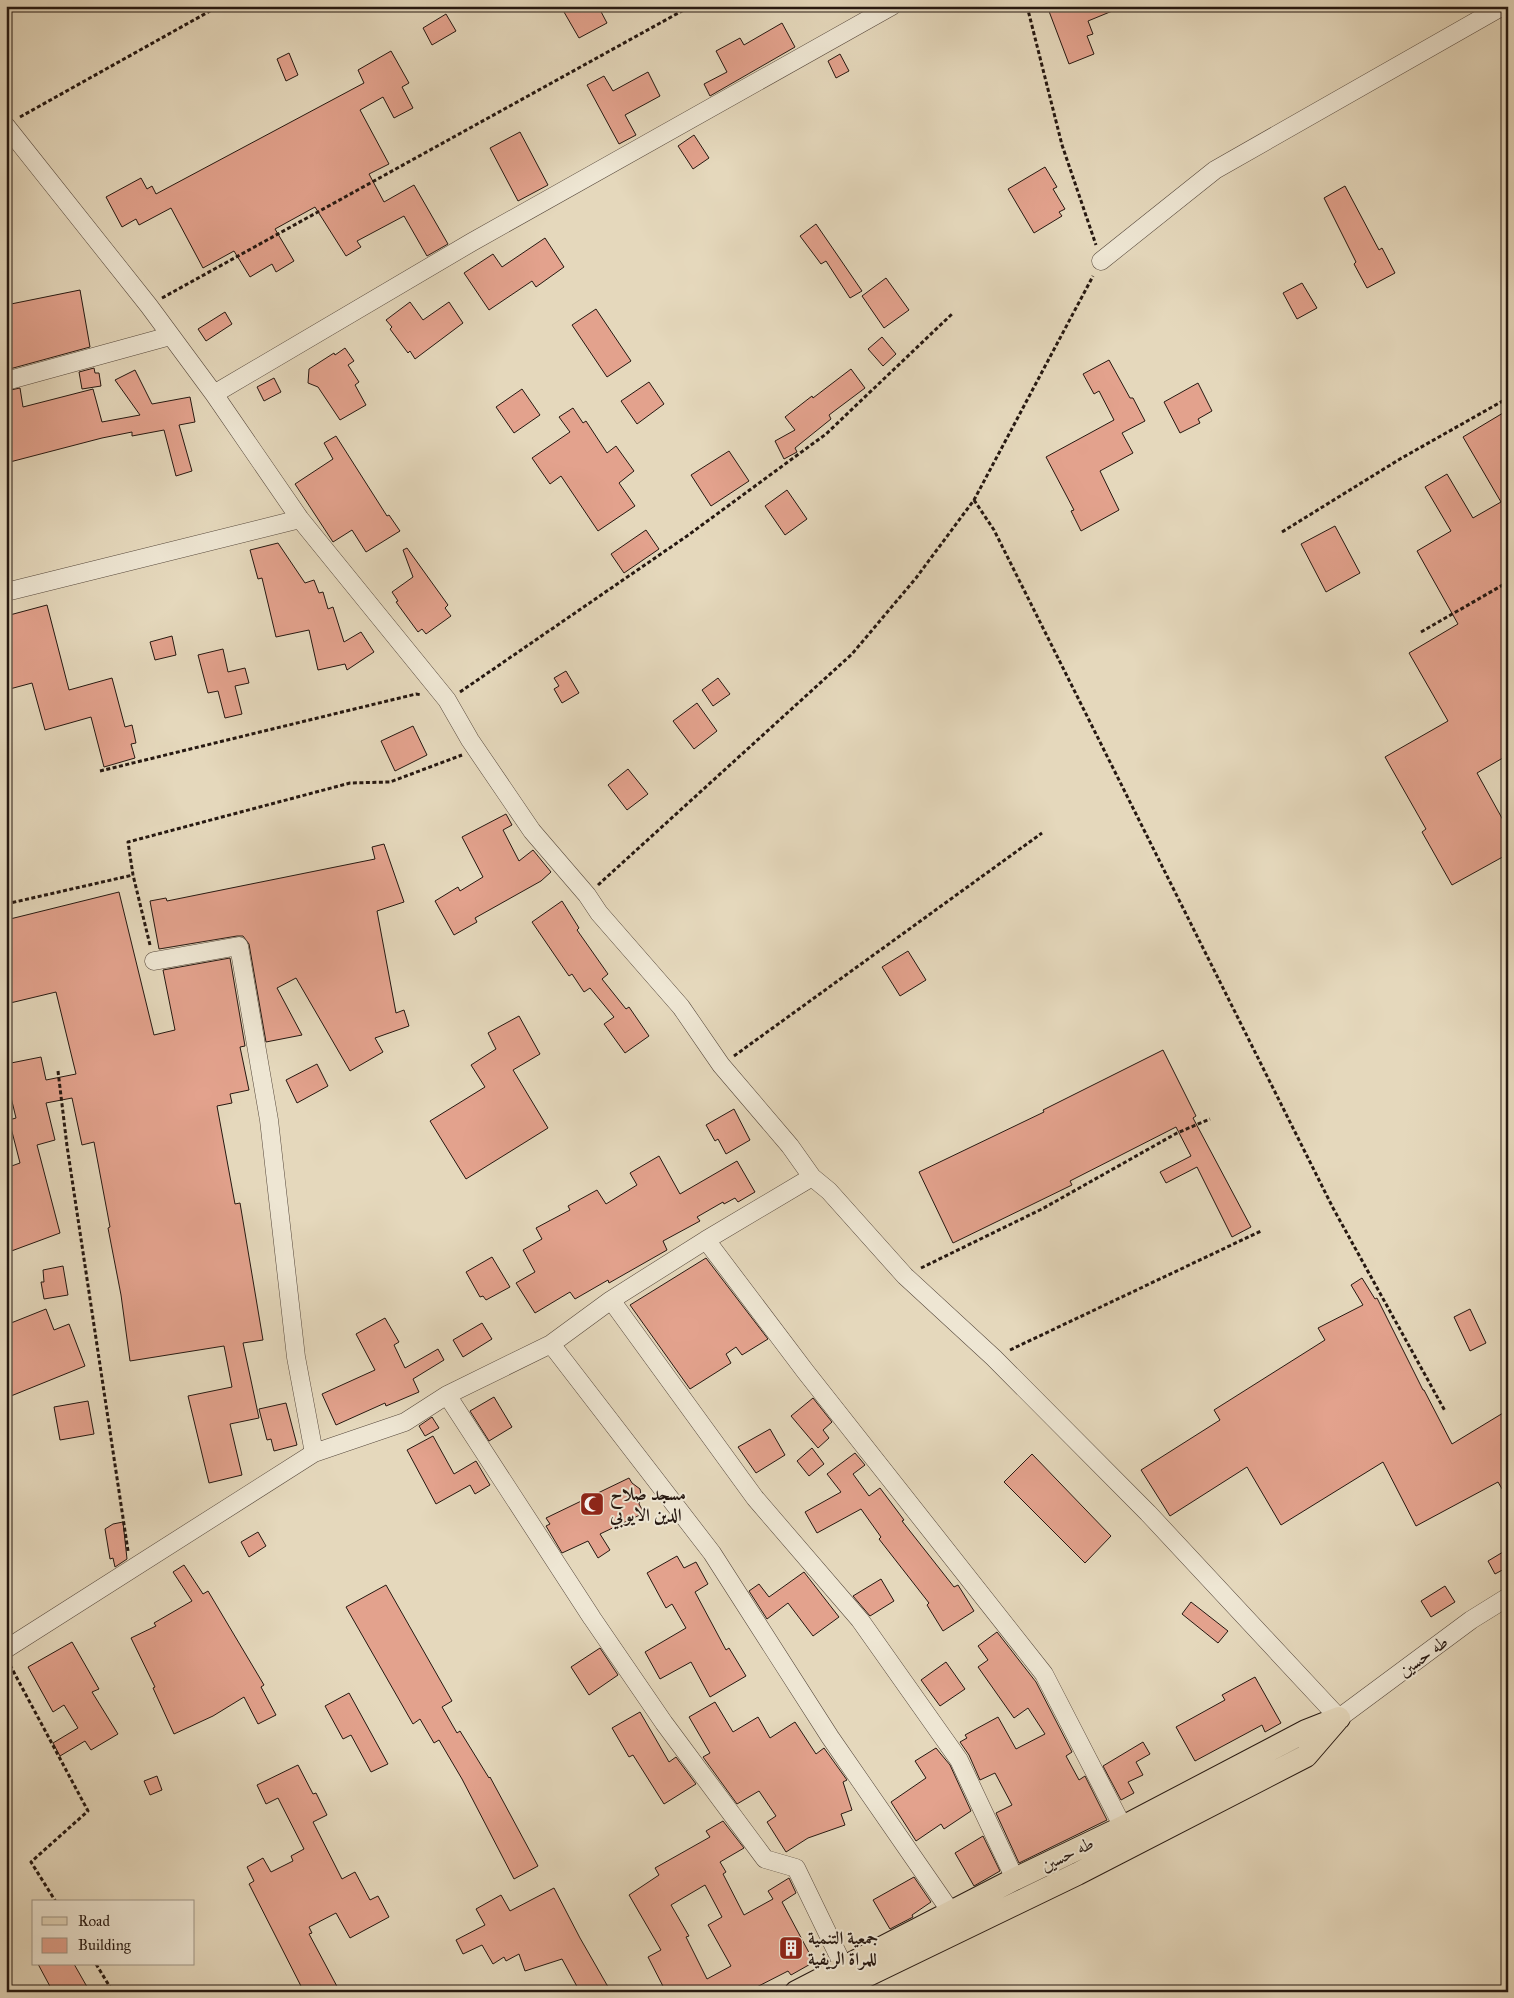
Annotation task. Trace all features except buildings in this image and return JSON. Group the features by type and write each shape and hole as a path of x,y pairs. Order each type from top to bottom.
{"main road":[{"name":"طه حسين","path":"833,1992 956,1921 1015,1879 1123,1827 1306,1731 1339,1718"},
{"name":"طه حسين","path":"796,1992 844,1967 1077,1874 1306,1756 1339,1718"}],"street":[{"path":"214,394 472,242 892,6"},
{"path":"1101,261 1215,170 1503,6"},
{"path":"10,123 214,394 300,519 447,700 476,749 532,831 587,895 599,913 681,1007 721,1065 790,1146 812,1177 829,1191 905,1276 994,1358 1148,1512 1339,1718"},
{"path":"6,380 170,336"},
{"path":"6,592 300,519"},
{"path":"154,961 239,946 269,1120 296,1356 314,1453"},
{"path":"6,1649 131,1572 314,1453 404,1422 448,1395 551,1344 611,1300 706,1240 812,1177"},
{"path":"706,1240 804,1371 1044,1674 1123,1827"},
{"path":"611,1300 756,1498 860,1620 959,1760 1015,1879"},
{"path":"551,1344 712,1553 830,1737 956,1921"},
{"path":"448,1395 592,1618 664,1723 765,1859 796,1868 844,1967"},
{"name":"طه حسين","path":"1339,1718 1472,1620 1508,1597"}],"path":[{"path":"10,123 219,6"},
{"path":"149,306 691,6"},
{"path":"587,895 852,654 916,578 974,500 1101,261 1062,145 1027,6"},
{"path":"100,771 416,694 447,700 687,536 826,434 952,314"},
{"path":"1282,532 1400,459 1508,398"},
{"path":"974,500 994,530 1334,1208 1445,1411"},
{"path":"1422,632 1508,582"},
{"path":"154,961 133,875 128,842 350,783 390,782 476,749"},
{"path":"721,1065 1042,832"},
{"path":"6,904 133,875"},
{"path":"58,1071 67,1146 131,1572"},
{"path":"905,1276 1042,1209 1176,1132 1210,1118"},
{"path":"994,1358 1260,1231"},
{"path":"6,1658 88,1811 31,1862 55,1900"},
{"path":"97,1966 113,1992"}],"place":[{"name":"مسجد صلاح الدين الايوبي","path":"592,1504"},
{"name":"جمعية التنمية للمراة الريفية","path":"791,1948"}]}
